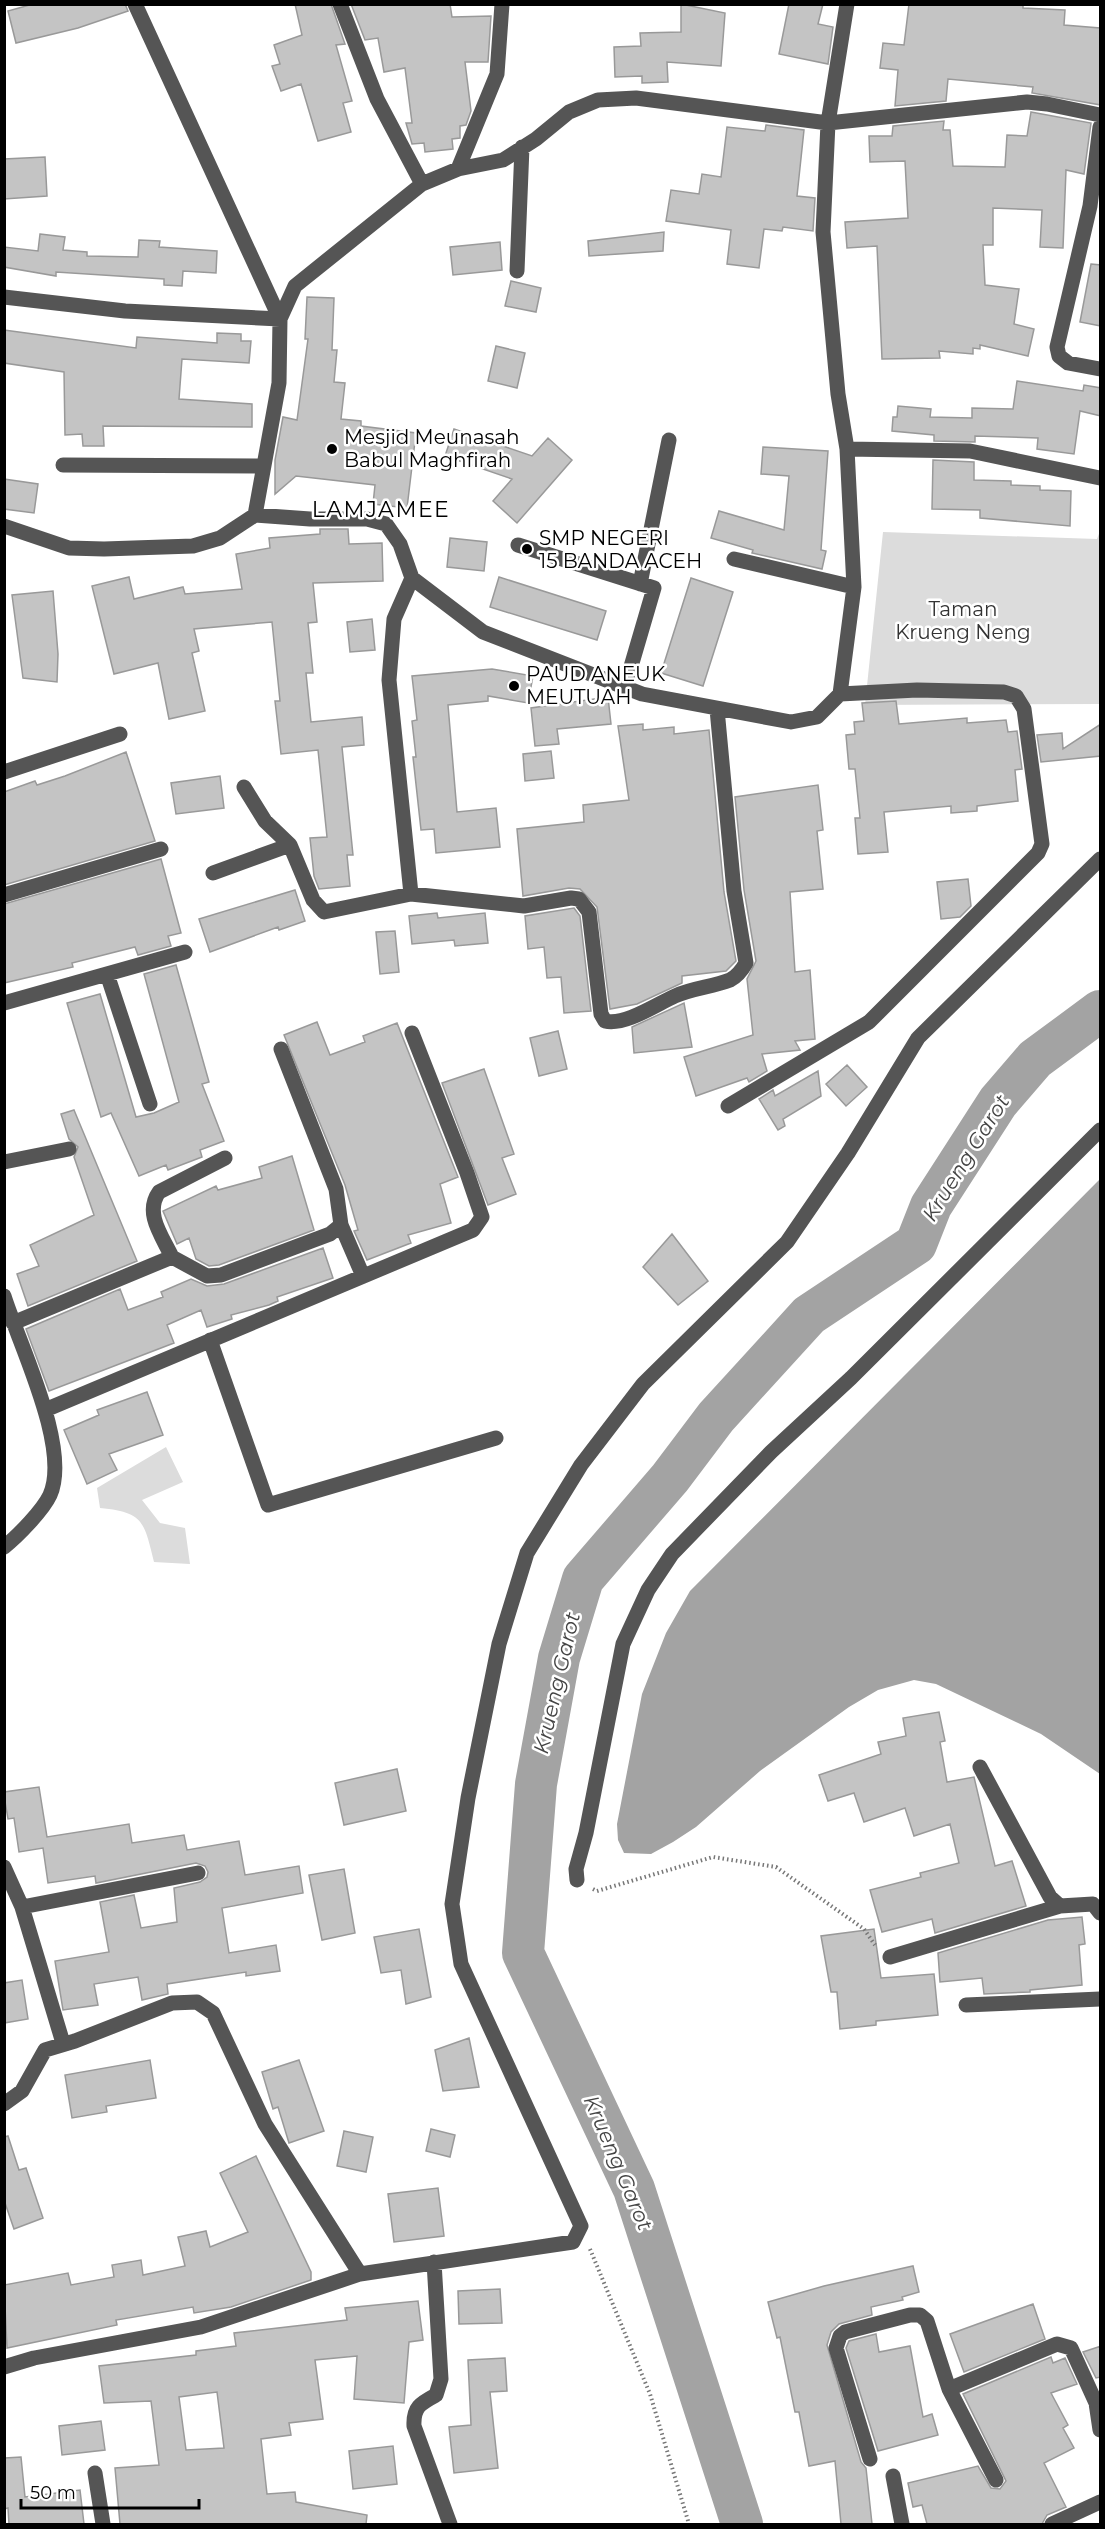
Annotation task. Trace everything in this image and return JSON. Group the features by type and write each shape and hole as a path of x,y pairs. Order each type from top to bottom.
{"street":[{"path":"135,4 280,319"},
{"path":"340,4 378,99 422,184"},
{"path":"458,169 497,74 502,4"},
{"path":"4,526 69,548 193,546 220,538 255,515 310,519 367,519 386,524 400,544 412,578 483,632 642,694 791,722 818,717 840,694 854,587 847,449 838,394 823,232 828,123 847,4"},
{"path":"255,515 262,466 279,382 280,319 295,286 422,184 458,169 503,160 569,112 598,100 636,98 828,123 1028,102 1101,115"},
{"path":"1101,127 1095,207 1058,347 1059,356 1068,363 1101,369"},
{"path":"517,271 522,147"},
{"path":"4,297 125,311 280,319"},
{"path":"640,584 669,440"},
{"path":"847,449 970,451 1101,478"},
{"path":"63,465 262,466"},
{"path":"519,545 654,588 625,687"},
{"path":"734,559 854,587"},
{"path":"411,894 389,680 394,619 412,578"},
{"path":"728,1106 869,1022 1038,853 1042,844 1024,709 1016,696 1004,692 917,690 840,694"},
{"path":"244,787 265,821 290,845 313,900 324,912 411,894 524,906 571,898 579,899 589,912 601,1014 605,1020 612,1023 650,1009 675,996 731,979 741,972 746,963 734,891 717,709"},
{"path":"4,772 120,734"},
{"path":"213,873 290,845"},
{"path":"4,895 161,849"},
{"path":"4,2367 34,2358 201,2327 360,2274 573,2242 581,2226 461,1964 452,1904 468,1798 499,1644 527,1553 581,1465 643,1384 787,1242 848,1153 918,1038 1101,859"},
{"path":"4,1003 185,952"},
{"path":"107,974 150,1104"},
{"path":"45,1410 473,1230 482,1217 412,1033"},
{"path":"281,1048 336,1189 341,1225 363,1276"},
{"path":"576,1880 576,1869 586,1833 623,1644 648,1590 672,1554 771,1452 851,1378 1101,1130"},
{"path":"4,1162 69,1149"},
{"path":"225,1158 159,1192 152,1201 152,1213 172,1257 207,1276 221,1275 330,1234 341,1225"},
{"path":"13,1323 172,1257"},
{"path":"4,1296 45,1410 55,1458 50,1495 30,1521 4,1547"},
{"path":"210,1340 268,1505 496,1437"},
{"path":"980,1767 1042,1886 1060,1906"},
{"path":"4,1866 22,1907 63,2043"},
{"path":"22,1907 198,1873"},
{"path":"890,1957 1060,1906 1093,1904 1101,1913"},
{"path":"966,2005 1101,1999"},
{"path":"4,2104 22,2091 45,2050 75,2041 172,2003 197,2002 213,2013 266,2124 360,2274"},
{"path":"434,2262 441,2379 436,2395 418,2405 413,2415 414,2426 450,2524"},
{"path":"870,2459 836,2348 840,2336 910,2315 920,2315 927,2321 949,2389 996,2480"},
{"path":"949,2389 1057,2344 1065,2344 1071,2348 1098,2402 1100,2430"},
{"path":"95,2473 103,2524"},
{"path":"893,2475 902,2524"},
{"path":"1052,2524 1101,2502"}],"path":[{"path":"576,1880 597,1891 713,1857 776,1868 864,1929 877,1947 890,1957"},
{"path":"581,2226 650,2394 689,2524"}],"green space":[{"name":"Taman Krueng Neng","path":"1100,531 1100,704 865,705 883,532 1097,539"},
{"path":"166,1447 183,1482 142,1500 160,1523 185,1528 190,1564 154,1562 148,1537 134,1516 126,1512 100,1508 97,1488"}],"shaded area":[{"path":"1100,1179 1100,1774 1041,1734 936,1684 914,1680 878,1690 849,1707 760,1771 696,1827 673,1842 651,1854 624,1853 618,1840 617,1824 642,1694 666,1633 690,1591"}],"building":[{"path":"33,4 125,4 128,11 78,28 16,43 8,11"},
{"path":"295,4 331,4 345,44 336,45 352,101 343,103 351,132 318,141 301,84 281,91 272,66 280,64 274,45 302,35"},
{"path":"351,4 450,4 452,17 491,16 488,62 465,62 471,111 466,125 460,126 460,138 452,139 453,149 425,152 424,143 412,144 406,123 412,123 405,68 384,72 378,38 365,40"},
{"path":"681,4 725,13 721,66 667,62 668,82 642,83 642,76 615,77 614,47 641,46 640,33 681,32"},
{"path":"789,4 823,4 818,24 833,27 828,64 779,54"},
{"path":"909,4 1023,4 1023,8 1065,10 1064,25 1100,28 1101,105 1032,93 1033,87 948,79 946,101 895,106 898,70 880,68 883,43 904,45"},
{"path":"1031,112 1091,123 1084,174 1066,170 1063,248 1040,247 1042,210 993,208 993,245 983,245 985,285 1019,289 1014,324 1034,329 1028,356 980,345 980,349 973,348 973,354 939,351 940,358 882,359 877,246 847,248 845,222 908,218 905,161 870,162 869,136 892,136 893,126 944,121 943,130 950,130 953,166 1005,167 1007,135 1027,136"},
{"path":"766,125 804,130 797,196 815,198 813,231 783,227 782,231 764,229 759,268 727,264 731,230 666,221 671,190 699,194 702,174 721,177 727,127 765,131"},
{"path":"45,157 47,196 4,199 4,159"},
{"path":"664,232 663,251 589,256 588,241"},
{"path":"40,234 65,237 63,250 87,252 87,256 138,257 139,240 160,241 159,247 217,251 216,273 183,271 182,286 164,285 164,279 56,272 56,276 4,267 4,247 38,251"},
{"path":"500,242 502,270 453,275 450,247"},
{"path":"1091,264 1101,265 1101,326 1080,322"},
{"path":"511,281 541,288 536,312 505,306"},
{"path":"307,297 334,298 332,350 337,350 334,382 345,383 341,419 361,421 361,426 416,433 407,508 373,504 375,485 296,476 275,494 275,460 283,417 297,420 308,339 305,339"},
{"path":"4,330 136,348 137,337 217,343 217,333 241,334 241,341 251,341 249,363 182,359 179,399 252,404 252,427 103,426 104,446 83,446 82,434 65,435 64,372 4,363"},
{"path":"496,346 525,353 517,388 488,381"},
{"path":"1017,381 1083,391 1084,385 1101,388 1101,416 1080,411 1074,454 1037,449 1038,438 975,436 975,442 934,441 934,435 892,431 893,417 897,417 898,406 931,409 930,417 972,418 972,408 1013,409"},
{"path":"454,429 532,456 548,438 572,460 517,523 493,501 512,479 445,456"},
{"path":"763,447 828,451 821,550 826,551 822,569 752,553 753,550 711,538 719,511 784,530 789,476 761,474"},
{"path":"933,460 974,462 974,480 1011,481 1011,485 1040,486 1040,490 1071,491 1070,526 980,518 980,510 932,509"},
{"path":"4,479 38,484 34,513 4,509"},
{"path":"320,529 348,529 349,544 382,543 383,581 313,583 317,622 308,623 313,673 306,673 311,722 362,717 364,745 342,747 353,855 347,855 350,886 319,889 314,876 310,838 327,837 318,750 281,754 275,701 280,701 272,622 194,629 199,651 192,653 205,711 169,719 158,663 114,674 92,586 129,577 134,599 183,587 185,594 242,589 236,554 270,548 269,538 320,534"},
{"path":"450,538 487,542 484,571 447,567"},
{"path":"499,577 606,611 597,640 490,607"},
{"path":"691,578 733,592 703,686 661,673"},
{"path":"53,591 58,654 57,682 23,678 12,595"},
{"path":"372,619 375,650 350,652 347,622"},
{"path":"492,669 533,676 528,703 488,696 488,701 448,705 457,812 496,808 500,847 436,853 434,829 421,830 413,757 416,757 412,721 417,720 412,676"},
{"path":"608,697 611,724 557,729 559,744 535,746 531,708"},
{"path":"896,701 899,724 967,718 967,723 1006,720 1008,732 1017,731 1022,769 1015,770 1018,801 977,806 977,811 951,813 951,806 884,812 888,852 858,854 855,818 860,818 855,769 849,769 846,735 855,734 854,722 864,721 862,703"},
{"path":"643,724 643,730 674,727 674,734 709,730 724,892 736,961 726,971 682,976 682,983 637,1004 610,1009 597,907 580,889 569,888 523,896 517,829 584,822 583,805 629,800 618,726"},
{"path":"1101,724 1101,756 1041,762 1037,735 1062,733 1063,749"},
{"path":"551,751 554,778 525,781 523,754"},
{"path":"126,752 155,841 4,885 4,792 35,781 37,785 65,776"},
{"path":"220,776 224,808 176,814 171,783"},
{"path":"818,785 823,830 817,831 823,889 790,892 795,972 810,970 815,1039 795,1041 800,1050 762,1054 767,1071 749,1082 747,1078 696,1096 684,1057 753,1035 747,979 756,961 744,890 735,797"},
{"path":"161,859 181,933 168,936 171,946 138,955 135,947 72,963 73,967 4,983 4,904"},
{"path":"968,879 971,906 960,917 941,919 937,882"},
{"path":"295,890 305,921 279,930 278,927 210,952 199,919"},
{"path":"574,908 580,916 591,1011 564,1013 561,977 547,978 544,947 528,949 525,916"},
{"path":"437,913 438,918 485,913 488,943 455,946 454,940 412,944 409,916"},
{"path":"395,931 399,972 380,974 376,932"},
{"path":"176,965 209,1082 202,1084 224,1141 200,1150 202,1157 168,1170 166,1165 139,1176 111,1113 101,1117 67,1003 100,994 136,1117 154,1113 179,1102 144,974"},
{"path":"684,1003 692,1047 634,1053 632,1027"},
{"path":"317,1022 330,1055 365,1042 363,1036 397,1023 458,1177 440,1184 451,1223 408,1235 411,1243 367,1260 354,1231 358,1230 345,1185 284,1035"},
{"path":"558,1031 567,1069 539,1076 530,1038"},
{"path":"847,1065 867,1087 846,1106 826,1084"},
{"path":"484,1069 514,1154 502,1158 516,1194 488,1205 442,1083"},
{"path":"818,1071 821,1096 783,1119 785,1126 778,1130 759,1099 773,1090 775,1096"},
{"path":"74,1110 137,1261 28,1306 17,1274 39,1266 30,1245 94,1215 74,1157 78,1147 69,1139 61,1114"},
{"path":"292,1156 314,1230 219,1265 209,1266 196,1259 189,1238 177,1244 163,1211 216,1186 218,1190 262,1178 259,1167"},
{"path":"672,1234 708,1281 678,1305 643,1267"},
{"path":"323,1248 333,1278 277,1297 278,1301 269,1305 231,1315 232,1319 207,1327 201,1310 167,1325 174,1343 49,1391 26,1329 120,1289 128,1310 163,1297 161,1292 191,1279 207,1286 224,1284"},
{"path":"147,1392 163,1435 109,1454 117,1470 87,1484 64,1430 99,1415 97,1410"},
{"path":"939,1712 945,1741 940,1742 947,1782 974,1777 995,1866 1012,1861 1026,1906 935,1933 932,1919 882,1932 870,1890 921,1877 920,1873 959,1863 950,1824 914,1836 905,1808 864,1822 854,1793 828,1801 819,1775 881,1754 878,1742 906,1736 903,1718"},
{"path":"397,1769 406,1811 344,1825 335,1783"},
{"path":"39,1787 47,1837 129,1824 132,1843 184,1835 187,1850 239,1841 245,1875 299,1866 303,1893 222,1908 229,1953 276,1945 280,1971 246,1976 246,1972 167,1984 168,1994 142,2000 138,1977 94,1984 98,2005 63,2010 55,1961 109,1952 100,1902 134,1895 141,1928 177,1922 174,1888 200,1882 207,1877 208,1872 205,1866 196,1863 96,1883 95,1876 48,1883 43,1848 19,1852 14,1818 8,1819 4,1796 4,1792"},
{"path":"344,1869 355,1933 322,1940 309,1875"},
{"path":"1082,1917 1085,1944 1079,1945 1082,1985 1030,1990 1030,1992 984,1994 982,1978 940,1982 938,1953 1048,1920"},
{"path":"419,1929 431,1997 406,2004 401,1970 381,1973 374,1937"},
{"path":"874,1929 881,1978 934,1974 938,2015 876,2021 876,2025 840,2029 837,1992 831,1992 821,1936"},
{"path":"22,1980 28,2019 4,2023 4,1983"},
{"path":"469,2038 479,2087 443,2091 435,2050"},
{"path":"150,2060 156,2098 106,2106 107,2112 72,2118 65,2075"},
{"path":"299,2060 324,2131 289,2143 278,2107 273,2109 262,2072"},
{"path":"431,2129 455,2135 450,2157 426,2151"},
{"path":"344,2131 373,2137 366,2172 337,2166"},
{"path":"8,2136 19,2170 26,2168 43,2218 14,2229 4,2200 4,2137"},
{"path":"256,2156 311,2272 311,2280 231,2307 194,2313 193,2307 116,2320 117,2325 7,2348 4,2285 68,2273 71,2285 114,2277 112,2265 141,2260 143,2275 185,2266 178,2237 206,2231 210,2247 248,2232 220,2173"},
{"path":"438,2188 444,2236 394,2242 388,2194"},
{"path":"913,2266 919,2292 902,2297 903,2300 871,2307 872,2315 839,2324 831,2332 827,2345 861,2462 866,2468 872,2524 841,2524 835,2461 809,2466 799,2412 795,2412 780,2337 777,2338 768,2302 824,2286"},
{"path":"500,2289 502,2323 459,2324 458,2291"},
{"path":"418,2301 423,2340 409,2342 404,2403 354,2399 357,2356 315,2360 323,2419 289,2423 291,2435 261,2439 267,2494 295,2492 296,2502 367,2515 366,2524 120,2524 115,2468 159,2465 151,2401 104,2403 99,2366 196,2355 196,2351 236,2346 234,2333 347,2320 345,2308","holes":["217,2392 224,2448 186,2450 179,2397"]},
{"path":"1033,2304 1045,2339 964,2372 950,2334"},
{"path":"876,2334 879,2352 910,2346 923,2417 932,2414 938,2435 878,2451 846,2348 849,2341"},
{"path":"1101,2346 1101,2377 1096,2378 1083,2352"},
{"path":"1051,2357 1053,2363 1065,2358 1077,2384 1051,2393 1068,2425 1063,2428 1074,2448 1044,2463 1066,2507 1047,2515 1042,2524 927,2524 922,2505 913,2507 908,2483 978,2466 991,2488 1000,2489 1006,2481 963,2394"},
{"path":"505,2358 507,2391 490,2392 498,2468 454,2473 449,2427 471,2425 468,2360"},
{"path":"101,2421 105,2450 62,2455 59,2426"},
{"path":"393,2446 397,2484 353,2489 349,2451"},
{"path":"21,2457 25,2497 80,2490 84,2524 9,2524 8,2508 4,2509 5,2458"}],"waterway":[{"name":"Krueng Garot","path":"742,2524 634,2189 523,1953 536,1784 559,1658 583,1579 670,1478 716,1417 809,1315 916,1244 931,1206 998,1102 1035,1059 1100,1011"}],"place":[{"name":"Mesjid Meunasah Babul Maghfirah","path":"332,449"},
{"name":"SMP NEGERI 15 BANDA ACEH","path":"527,549"},
{"name":"PAUD ANEUK MEUTUAH","path":"514,686"}],"district":[{"name":"LAMJAMEE","path":"381,509"}]}
